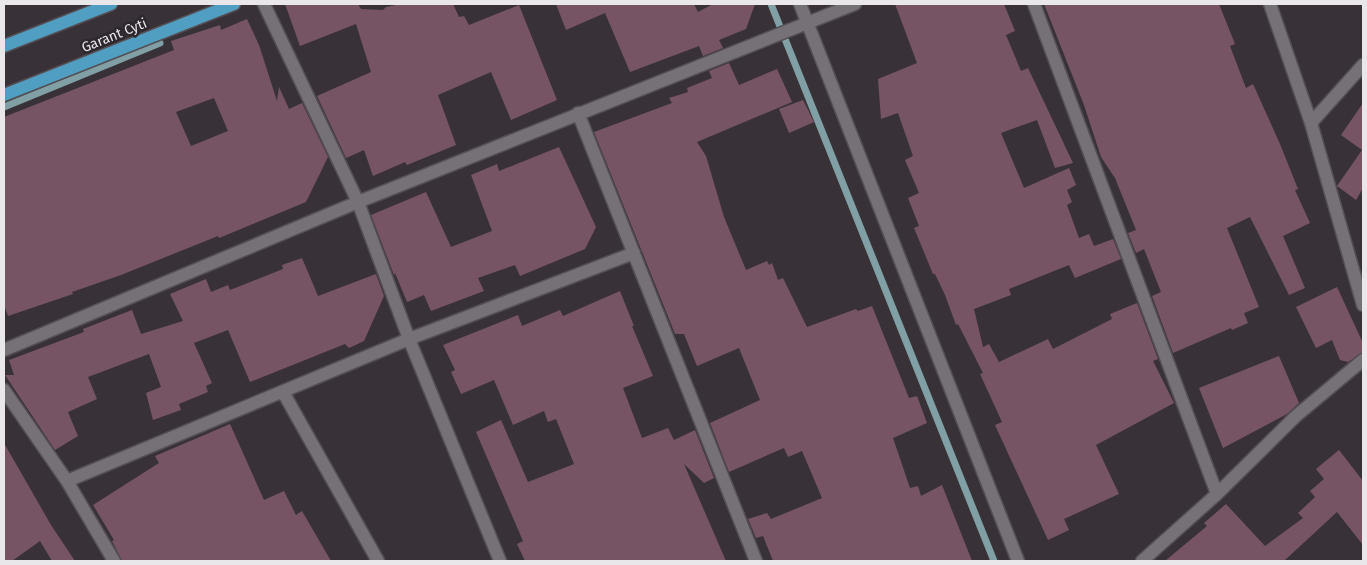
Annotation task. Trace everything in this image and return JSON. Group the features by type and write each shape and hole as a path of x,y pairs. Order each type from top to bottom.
{"main road":[{"path":"4,46 111,4"},
{"name":"Garant Cyti","path":"4,95 234,4"}],"street":[{"path":"264,4 358,202 409,339 500,561"},
{"path":"800,4 1018,561"},
{"path":"4,350 358,202 855,4"},
{"path":"1034,4 1217,494"},
{"path":"1270,4 1311,123 1363,305"},
{"path":"1311,123 1363,65"},
{"path":"578,113 756,561"},
{"path":"67,481 409,339 634,253"},
{"path":"1142,561 1217,494 1296,416 1363,360"},
{"path":"4,390 67,481 114,561"},
{"path":"283,392 378,561"}],"building":[{"path":"285,4 358,4 361,9 383,10 386,7 401,4 453,4 459,17 464,16 469,25 519,5 557,100 511,120 491,72 438,95 456,145 407,165 405,162 373,176 364,150 346,158 317,96 371,72 356,24 300,46"},
{"path":"556,4 694,4 698,12 713,4 755,4 746,29 719,40 723,48 703,56 699,46 630,72 605,13 566,30"},
{"path":"895,4 1004,4 1015,31 1006,35 1021,71 1028,68 1073,163 1055,168 1037,120 1001,133 1024,188 1069,168 1076,185 1067,190 1072,202 1067,205 1079,238 1089,234 1094,246 1113,239 1121,259 1075,278 1069,265 1009,289 1011,295 974,309 983,347 989,344 999,362 1048,339 1053,349 1112,319 1110,314 1137,303 1158,359 1153,361 1174,403 1096,445 1119,494 1064,519 1069,530 1048,540 995,425 1002,422 980,374 983,373 958,324 956,325 945,295 935,274 933,274 914,228 919,226 908,198 919,193 905,160 913,156 898,113 881,119 878,79 917,63"},
{"path":"1044,4 1219,4 1235,44 1230,46 1246,88 1253,84 1280,144 1298,189 1295,190 1310,223 1283,236 1305,288 1289,295 1250,217 1227,228 1259,307 1244,313 1248,323 1232,330 1231,328 1173,353 1152,296 1161,292 1144,249 1136,253 1128,233 1136,230 1115,178 1101,157 1084,105"},
{"path":"247,19 259,45 277,101 279,87 289,109 302,103 328,157 306,202 219,238 218,236 121,275 72,292 73,294 8,316 4,305 4,117 174,50 171,41 220,25 221,30","holes":["214,98 228,131 191,146 176,112"]},
{"path":"729,63 739,85 777,69 792,102 697,142 706,156 724,217 746,270 767,261 769,265 772,263 778,280 783,278 807,327 856,309 858,311 872,306 909,398 917,396 927,423 893,438 910,488 918,486 921,496 942,485 972,561 773,561 763,536 756,538 748,519 767,513 771,519 822,498 802,451 788,457 784,448 729,472 710,423 760,400 739,348 697,366 684,334 675,334 594,132 672,103 669,98 688,92 687,88 712,78 709,71"},
{"path":"803,100 814,122 789,133 779,109"},
{"path":"1363,103 1363,188 1356,200 1337,186 1362,150 1341,135"},
{"path":"559,147 596,227 585,249 520,276 515,265 478,278 484,291 431,311 424,295 407,302 395,273 394,275 371,215 426,192 451,247 492,231 471,175 497,164 499,171"},
{"path":"302,258 318,296 376,274 384,296 364,341 349,348 345,344 250,382 228,330 194,343 212,383 206,386 208,392 179,404 181,410 153,420 146,393 161,387 149,354 88,377 97,399 68,412 78,436 55,450 5,375 14,375 9,360 84,332 83,329 132,310 141,334 183,321 170,294 206,279 211,292 228,285 230,290 283,269 282,265"},
{"path":"1337,287 1363,343 1363,352 1348,362 1340,360 1332,340 1316,348 1296,307"},
{"path":"620,291 653,376 623,388 642,438 668,428 674,440 695,430 714,478 704,483 684,464 726,561 525,561 517,544 523,541 476,432 501,420 528,482 574,464 556,419 548,422 544,411 513,425 494,380 461,394 451,372 455,370 443,345 518,315 522,326 560,310 563,316"},
{"path":"1279,356 1299,403 1287,414 1223,448 1199,388"},
{"path":"230,424 264,500 284,491 296,515 302,511 331,561 122,561 112,541 114,540 93,505 159,463 155,456"},
{"path":"4,443 51,525 75,561 52,561 40,541 12,561 4,561"},
{"path":"1339,450 1363,481 1363,545 1337,512 1284,561 1165,561 1207,526 1204,523 1226,504 1265,546 1303,518 1298,513 1315,497 1310,491 1324,479 1316,469"}],"waterway":[{"path":"771,4 994,561"},
{"path":"4,107 160,43"}]}
